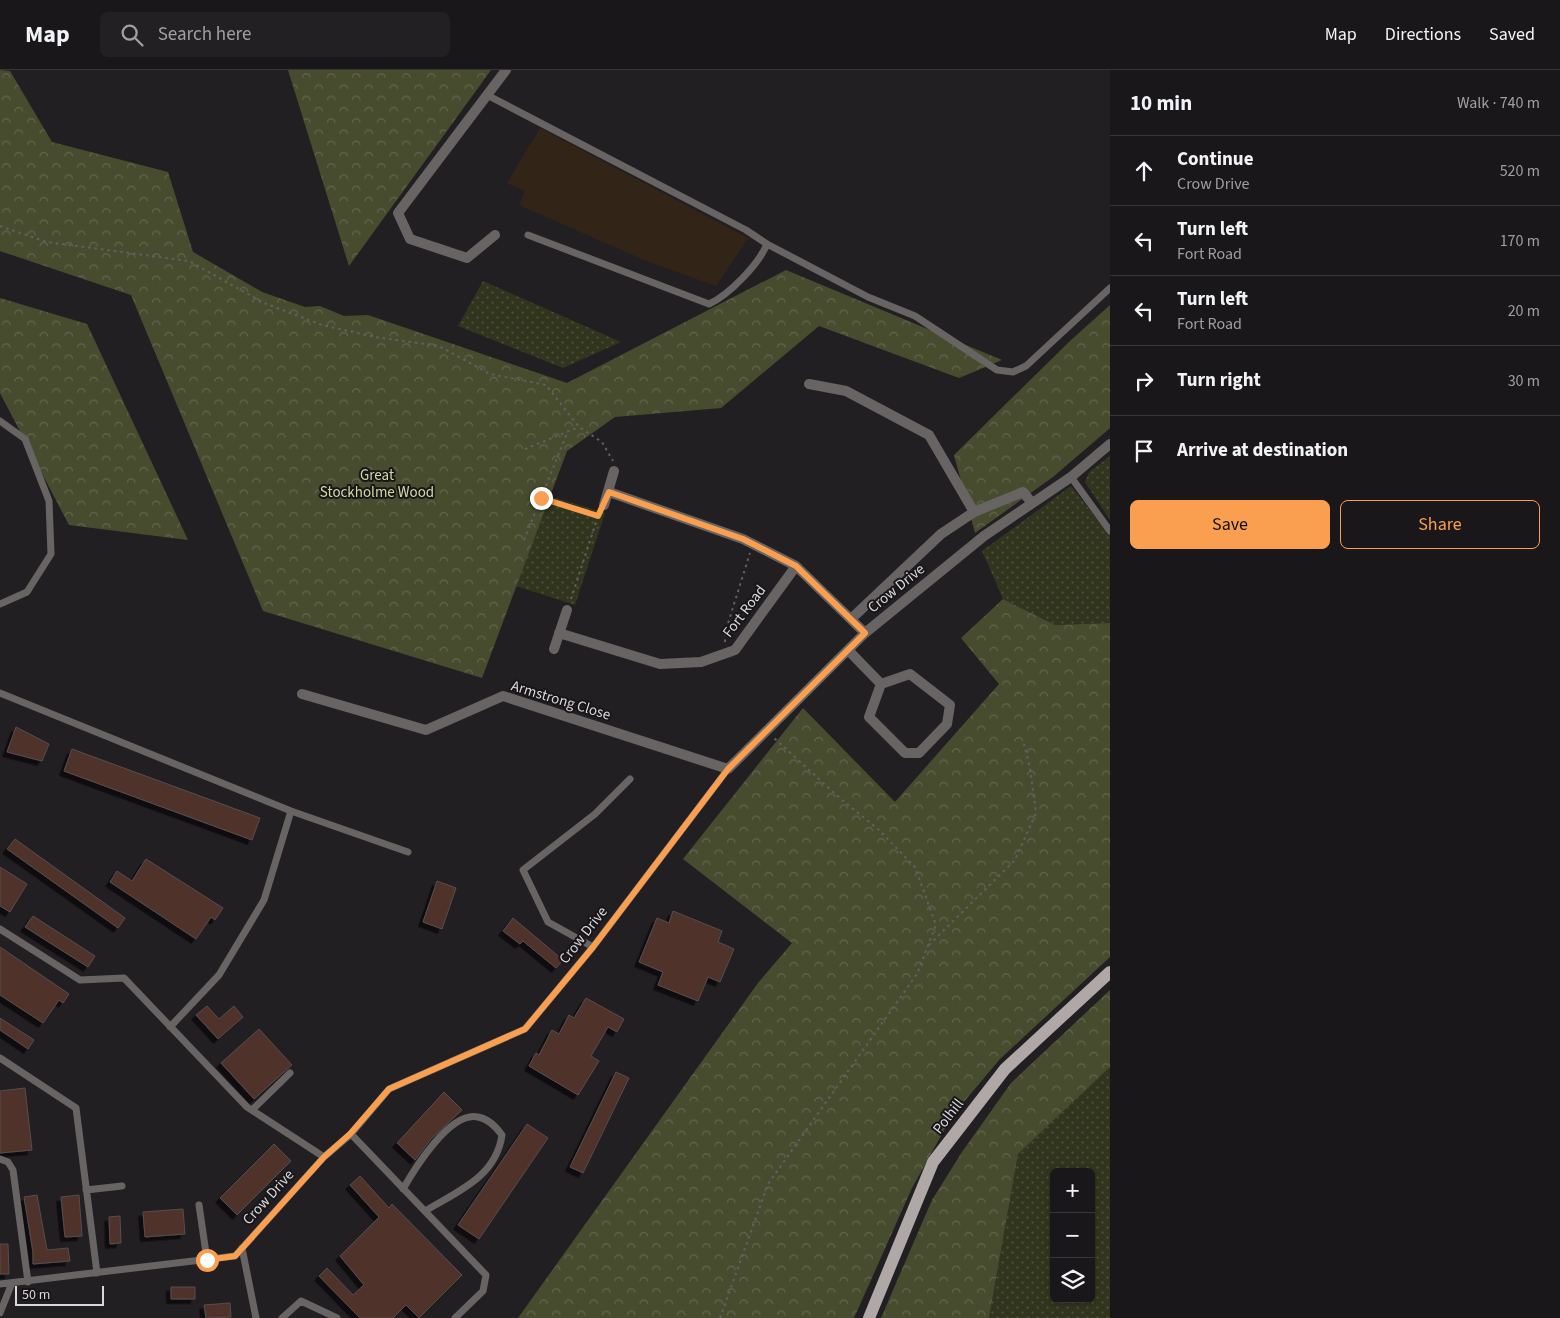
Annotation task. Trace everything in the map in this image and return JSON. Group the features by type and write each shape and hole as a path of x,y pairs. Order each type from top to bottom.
{"main road":[{"name":"Polhill","path":"869,1318 933,1162 1005,1068 1110,972"}],"street":[{"path":"495,235 467,258 410,239 398,213 506,70"},
{"path":"809,384 846,391 929,434 974,512"},
{"name":"Crow Drive","path":"728,769 865,633 984,536 1071,476 1110,444"},
{"path":"604,505 614,471"},
{"path":"609,492 753,544 796,566 865,633"},
{"path":"851,619 941,534 974,512 1023,492 1032,503"},
{"name":"Fort Road","path":"559,633 660,664 701,662 735,650 796,566"},
{"path":"554,649 567,610"},
{"path":"848,650 881,684"},
{"path":"910,674 950,705 947,724 919,753 905,753 869,717 881,684 910,674"},
{"name":"Armstrong Close","path":"302,694 426,730 503,696 728,769"}],"lane":[{"path":"487,94 746,230 767,244 868,298 915,316 997,370 1013,372 1026,366 1110,288"},
{"path":"528,235 709,304 716,301 750,270 763,254 767,244"},
{"path":"0,421 25,439 49,501 51,554 27,592 0,604"},
{"path":"1071,476 1110,531"},
{"path":"0,693 290,811 408,852"},
{"name":"Crow Drive","path":"0,1284 97,1274 235,1256 324,1157 350,1134 389,1089 525,1029 593,947 728,769"},
{"path":"593,947 548,922 523,870 595,814 630,779"},
{"path":"170,1026 219,975 264,900 290,811"},
{"path":"0,929 80,980 124,978 252,1110 324,1157"},
{"path":"0,1058 76,1108 97,1274"},
{"path":"252,1110 290,1073"},
{"path":"403,1189 428,1152 457,1121 478,1117 492,1123 502,1135 496,1158 482,1176 425,1212"},
{"path":"350,1134 486,1275 483,1291 456,1318"},
{"path":"0,1158 8,1162 13,1170 28,1282"},
{"path":"86,1190 122,1186"},
{"path":"199,1205 207,1260"},
{"path":"242,1248 256,1318"},
{"path":"0,1313 12,1283"},
{"path":"282,1318 301,1301 337,1318"}],"path":[{"path":"0,226 47,242 189,261 264,303 322,325 375,337 439,346 490,374 546,385 579,427 602,442 615,465 614,471"},
{"path":"525,449 579,427"},
{"path":"524,540 568,431"},
{"path":"541,498 598,516"},
{"path":"567,610 598,516 604,505"},
{"path":"725,653 724,633 753,544"},
{"path":"720,1318 768,1184 916,974 936,924 915,868 878,829 842,800 766,731"},
{"path":"927,946 1015,860 1036,813 1030,768 1024,744"}],"shaded area":[{"path":"540,128 748,238 716,286 649,262 519,205 525,191 507,183"}],"green space":[{"name":"Great Stockholme Wood","path":"0,70 10,71 52,142 168,172 193,252 262,292 305,307 320,306 344,316 368,315 567,383 786,270 1002,360 959,378 819,326 721,408 615,417 567,451 482,678 263,611 131,295 0,251"},
{"path":"288,70 491,70 349,266"},
{"path":"483,281 621,342 563,368 458,326"},
{"path":"0,298 87,324 188,540 69,525 0,393"},
{"path":"1110,305 1110,428 1053,477 975,533 954,455 1070,341"},
{"path":"1110,456 1110,520 1085,482 1089,472"},
{"path":"1071,486 1110,536 1110,623 1055,625 1003,599 982,551"},
{"path":"550,496 605,513 575,605 516,586"},
{"path":"1003,599 1055,625 1110,623 1110,957 1000,1059 952,1116 912,1188 854,1318 518,1318 758,983 792,943 683,859 803,708 895,802 999,684 961,638"},
{"path":"1110,990 1110,1067 1018,1154 989,1318 881,1318 932,1200 962,1152 1011,1083"},
{"path":"1110,1067 1110,1318 989,1318 1018,1154"}],"building":[{"path":"16,727 49,744 42,761 7,752"},
{"path":"72,749 260,818 252,840 64,771"},
{"path":"15,839 125,918 118,928 7,849"},
{"path":"146,859 223,908 215,920 211,917 196,939 110,882 117,871 132,881"},
{"path":"0,867 27,884 10,912 0,906"},
{"path":"437,881 456,888 442,929 423,922"},
{"path":"673,911 722,931 718,942 734,949 720,982 708,977 698,1001 658,985 663,972 639,962 657,918 669,923"},
{"path":"33,916 95,956 88,967 25,927"},
{"path":"513,918 563,960 556,968 523,941 520,944 503,931"},
{"path":"0,947 69,994 63,1003 59,1000 43,1023 0,995"},
{"path":"586,998 624,1019 617,1032 608,1027 591,1056 599,1061 578,1095 529,1066 536,1053 539,1055 552,1030 559,1034 569,1015 574,1018"},
{"path":"207,1006 219,1019 234,1006 243,1017 218,1039 196,1015"},
{"path":"0,1018 34,1040 28,1049 0,1030"},
{"path":"259,1029 292,1065 254,1099 221,1063"},
{"path":"616,1072 629,1078 583,1173 570,1167"},
{"path":"25,1088 32,1150 0,1153 0,1091"},
{"path":"444,1092 462,1110 431,1139 415,1160 397,1143"},
{"path":"527,1124 548,1138 479,1239 458,1225"},
{"path":"274,1144 291,1161 237,1215 220,1198"},
{"path":"360,1176 389,1208 392,1204 462,1275 419,1318 406,1305 393,1318 360,1318 319,1276 327,1268 353,1295 364,1285 340,1256 379,1217 350,1185"},
{"path":"37,1195 47,1250 68,1248 70,1261 33,1264 33,1252 24,1197"},
{"path":"79,1195 82,1236 65,1237 61,1197"},
{"path":"183,1209 185,1234 145,1237 143,1212"},
{"path":"120,1216 121,1243 110,1244 109,1217"},
{"path":"0,1244 8,1244 9,1274 0,1274"},
{"path":"171,1287 195,1287 195,1299 171,1299"},
{"path":"230,1303 231,1317 206,1318 204,1305"}],"route":[{"path":"207,1260 235,1256 324,1157 350,1134 389,1089 525,1029 593,947 728,769 865,633 796,566 743,539 609,492 598,516 541,498"}]}
